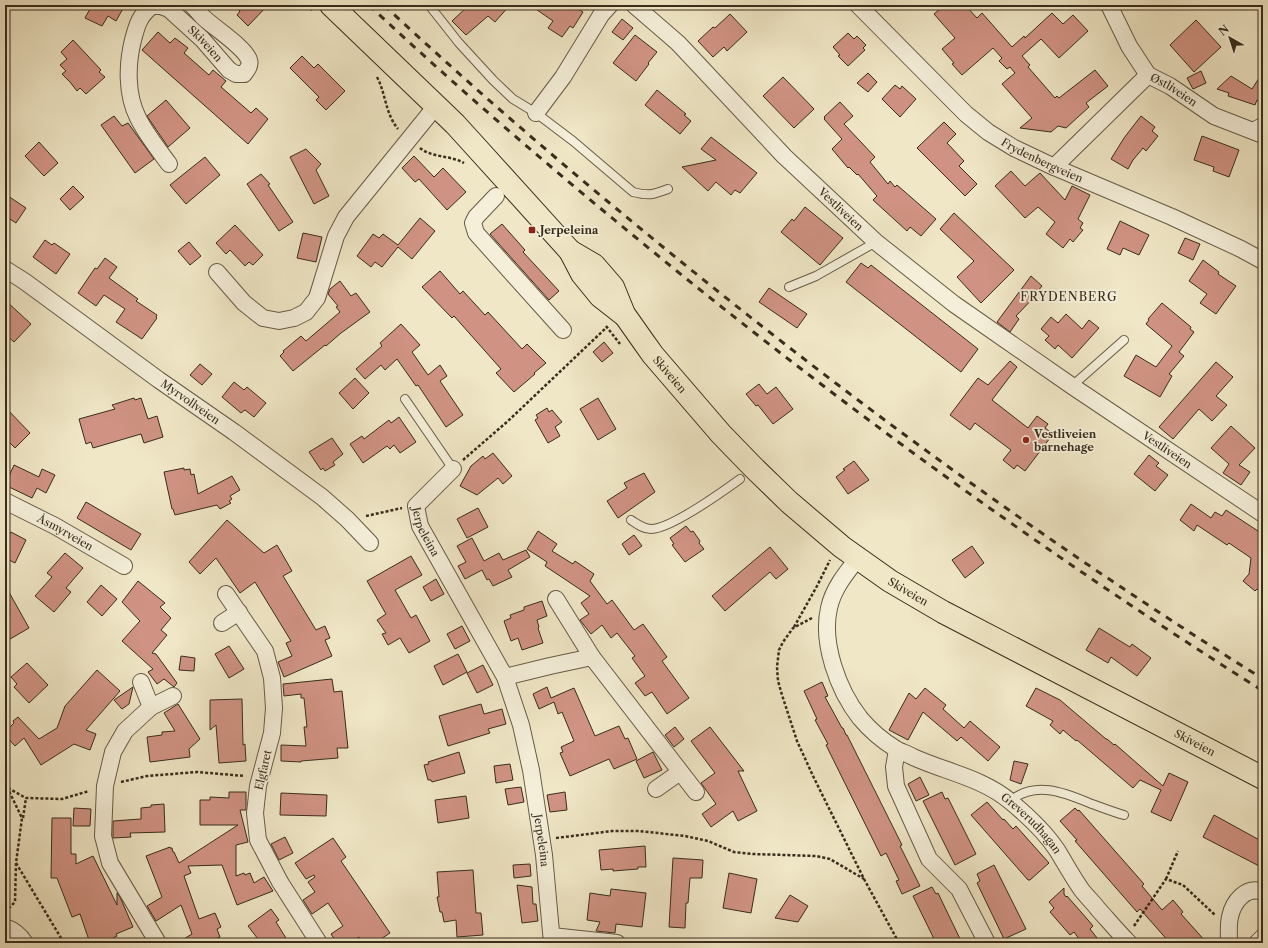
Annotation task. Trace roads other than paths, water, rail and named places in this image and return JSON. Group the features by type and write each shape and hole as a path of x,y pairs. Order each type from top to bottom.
{"main road":[{"name":"Skiveien","path":"324,10 436,106 475,146 570,251 594,265 613,287 615,321 653,355 721,434 807,518 894,584 943,612 1263,778"}],"street":[{"name":"Skiveien","path":"169,164 138,118 133,107 128,75 130,52 140,18 146,10 152,6 161,6 169,9 202,39 229,70 236,74 244,74 248,70 249,64 249,59 233,41 203,17 192,5"},
{"path":"536,114 563,77 601,15 610,5"},
{"name":"Vestliveien","path":"634,5 678,43 784,156 876,242 954,304 1072,386 1263,514"},
{"name":"Frydenbergveien","path":"858,5 966,114 988,132 1014,148 1054,167 1172,217 1241,249 1263,261"},
{"name":"Østliveien","path":"1109,5 1129,46 1148,75 1170,86 1214,116 1256,133"},
{"path":"1054,167 1148,75"},
{"path":"217,272 244,303 263,318 279,321 294,318 306,312 316,298 336,236 346,217 436,106"},
{"path":"496,196 476,217 473,223 476,233 563,330"},
{"name":"Myrvollveien","path":"5,269 24,281 172,389 234,432 322,497 347,519 370,543"},
{"name":"Jerpeleina","path":"453,468 416,506 420,526 505,677 521,725 531,770 542,841 552,939 617,943"},
{"name":"Åsmyrveien","path":"5,501 55,526 124,566"},
{"name":"Greverudhagan","path":"858,558 838,585 832,597 828,614 827,631 830,655 835,672 849,702 860,718 874,733 897,750 922,761 972,779 993,789 1010,801 1036,824 1056,848 1081,889 1127,941"},
{"name":"Elgfaret","path":"226,594 265,651 272,678 274,708 272,733 258,786 255,813 258,840 280,882 318,943"},
{"path":"556,599 592,658 696,792"},
{"path":"222,623 239,612"},
{"path":"505,677 592,658"},
{"path":"141,682 151,707"},
{"path":"158,943 110,863 102,836 105,786 113,752 125,731 151,707 173,696"},
{"path":"897,750 894,767 896,786 929,859 959,889 987,943"},
{"path":"656,789 680,772"},
{"path":"1229,936 1229,918 1235,904 1243,894 1251,890 1263,892"},
{"path":"5,926 13,930 25,943"},
{"path":"1257,943 1263,937"}],"lane":[{"path":"429,5 459,43 493,80 513,99 573,141 633,192 645,196 668,189"},
{"name":"Østliveien","path":"1256,133 1254,126 1263,121"},
{"path":"789,286 816,276 876,242"},
{"path":"1072,386 1124,340"},
{"path":"405,399 453,468"},
{"path":"631,520 641,527 648,529 664,527 700,506 740,479"},
{"path":"1010,801 1022,793 1047,789 1066,794 1124,815"}],"railway":[{"path":"369,5 482,108 599,207 748,328 964,490 1112,593 1263,691"},
{"path":"384,5 456,71 566,167 679,260 820,371 892,425 1038,530 1187,631 1263,679"}],"place":[{"name":"Jerpeleina","path":"532,230"},
{"name":"Vestliveien barnehage","path":"1026,440"}],"district":[{"name":"FRYDENBERG","path":"1069,296"}]}
